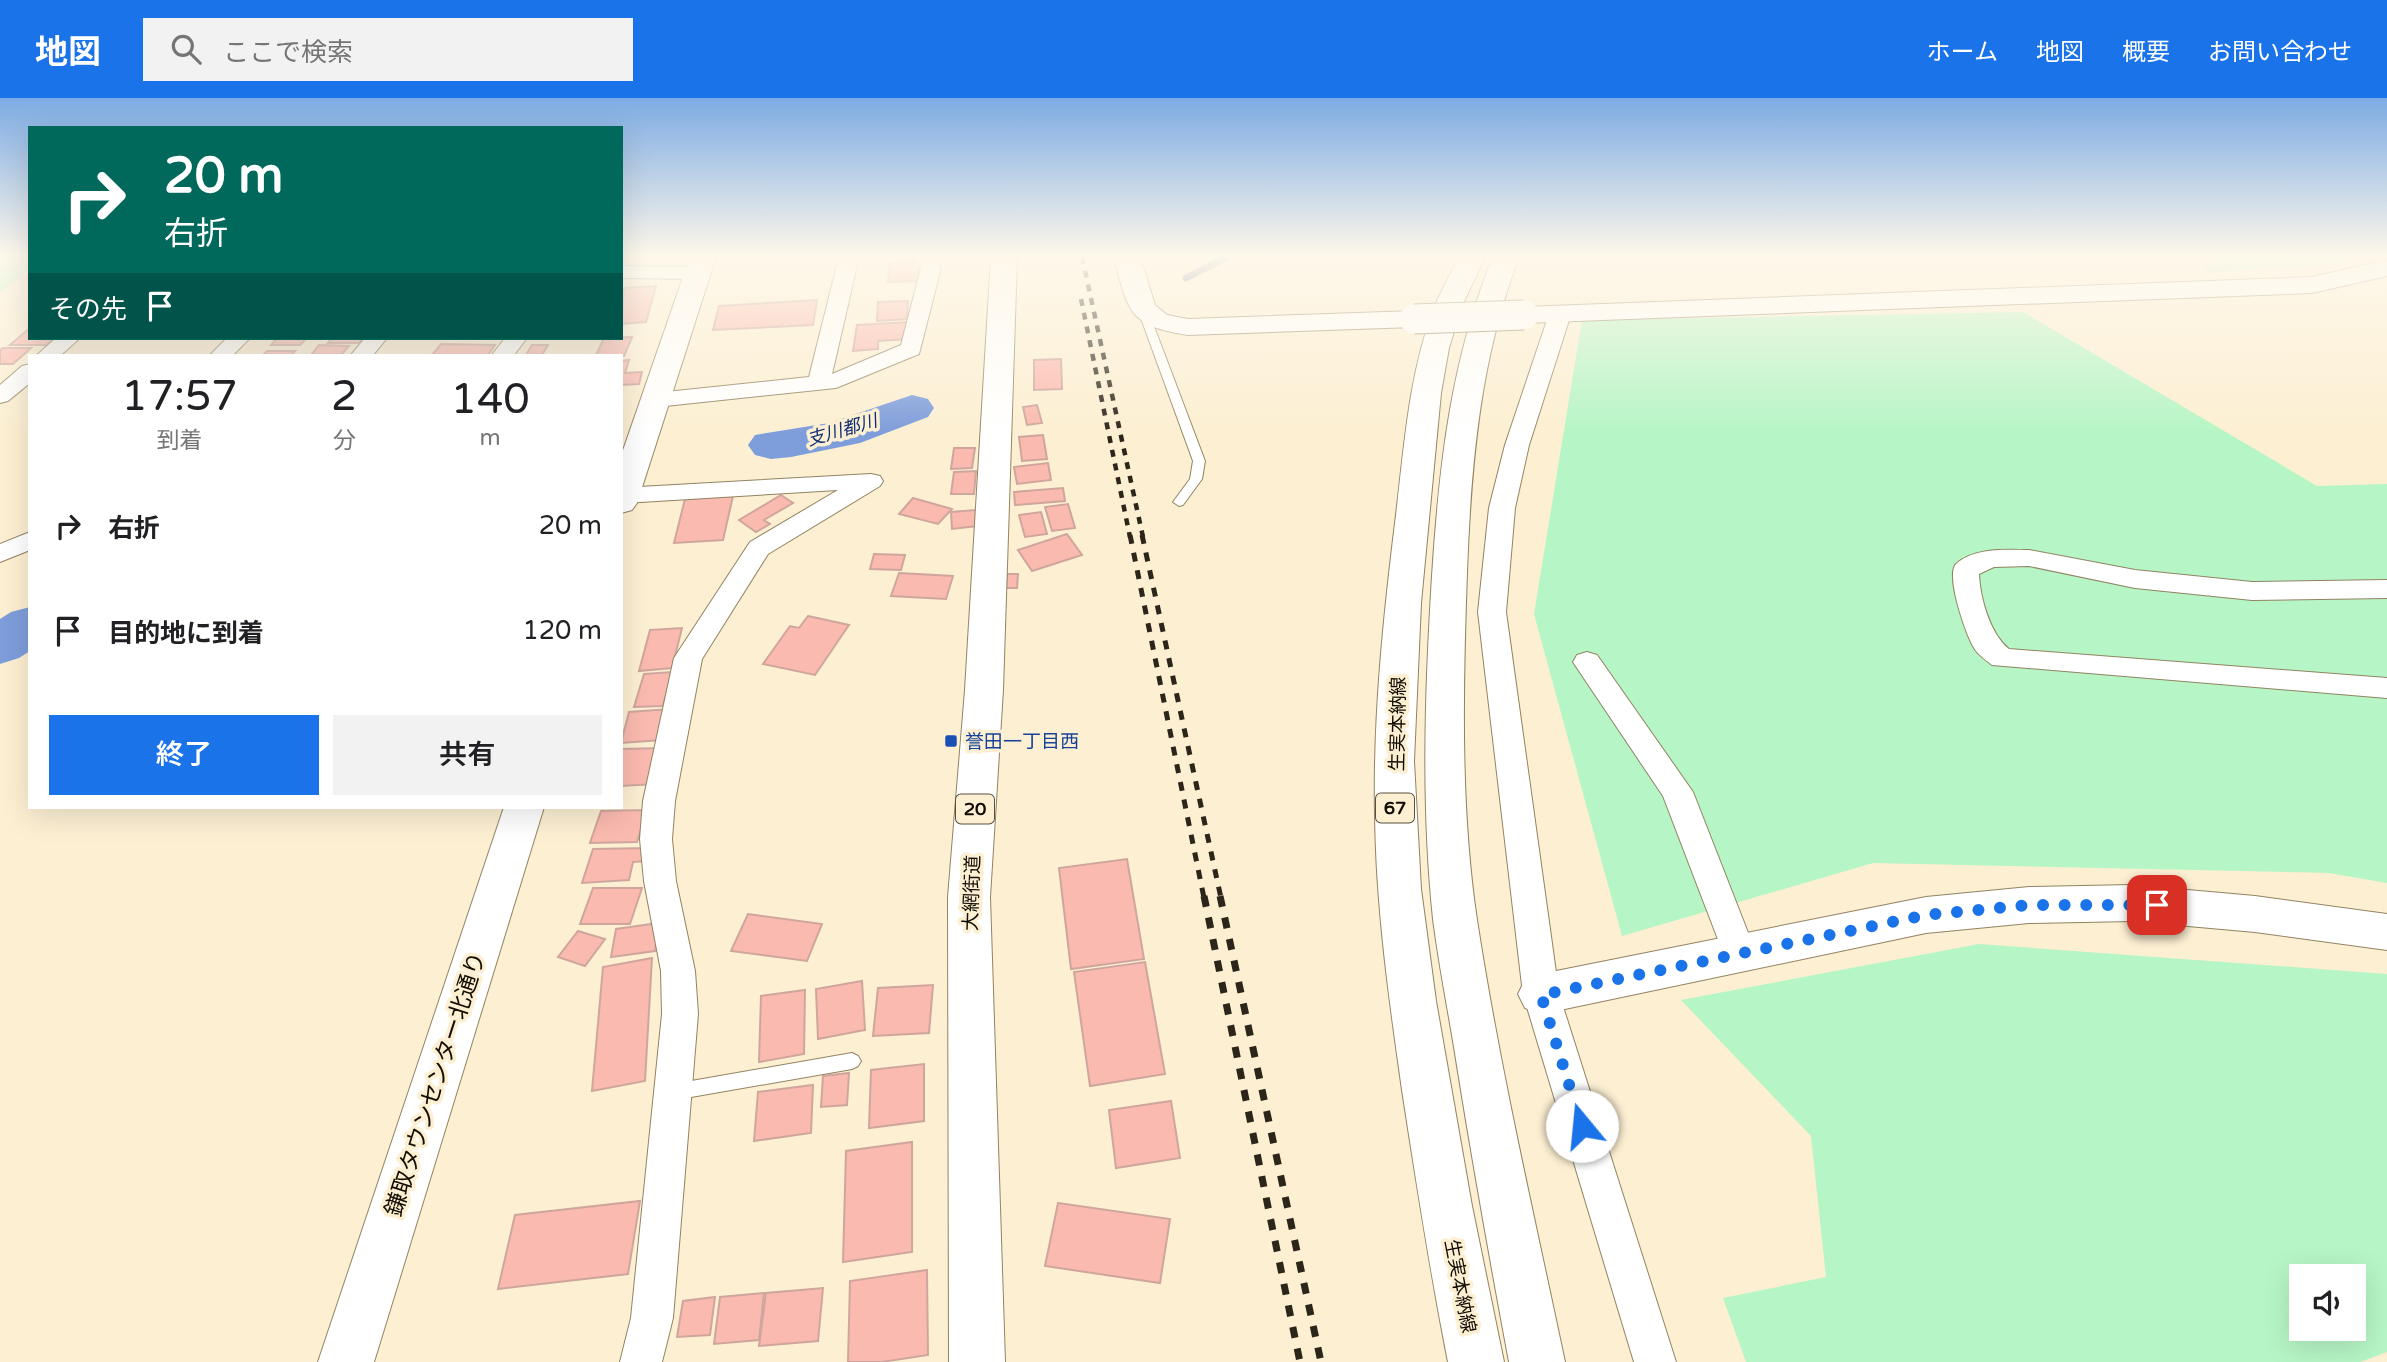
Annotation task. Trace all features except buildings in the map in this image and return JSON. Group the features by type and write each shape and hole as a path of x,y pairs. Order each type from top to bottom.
{"main road":[{"path":"623,496 683,316"},
{"name":"大網街道","path":"978,1362 969,897 984,690 1001,316"},
{"path":"1148,316 1164,325 1188,327 1488,316"},
{"name":"生実本納線","path":"1445,316 1426,393 1396,687 1395,814 1412,1005 1461,1294 1476,1362"},
{"path":"1484,316 1461,430 1454,484 1446,647 1446,809 1455,919 1496,1156 1537,1362"},
{"name":"鎌取タウンセンター北通り","path":"346,1362 523,809"},
{"path":"1541,995 1926,915 2029,905 2132,903 2255,914 2387,932"}],"street":[{"path":"819,383 835,316"},
{"path":"656,400 836,381 911,349 919,316"},
{"path":"1559,316 1517,445 1502,508 1492,612 1541,995 1656,1362"},
{"path":"49,354 67,340"},
{"path":"222,354 237,340"},
{"path":"363,354 374,340"},
{"path":"504,354 514,340"},
{"path":"0,396 28,373"},
{"path":"623,499 871,481 759,548 688,658 659,802 656,839 660,881 678,971 680,1014 652,1318 641,1362"},
{"path":"0,554 28,541"},
{"path":"2387,589 2252,591 2135,579 2029,558 1990,559 1966,570 1966,588 1986,645 2002,658 2387,688"},
{"path":"1587,662 1677,792 1739,953"}],"lane":[{"path":"1145,316 1199,461 1196,480 1179,502"},
{"path":"673,1092 852,1061"}],"green space":[{"path":"2030,316 2317,486 2387,484 2387,883 2329,873 1873,863 1622,936 1534,614 1582,320"},
{"path":"1979,944 2387,974 2387,1352 2360,1362 1746,1362 1723,1298 1826,1277 1811,1136 1681,1000"}],"waterway":[{"name":"支川都川","path":"771,445 843,433 912,408"},
{"name":"支川都川","path":"0,645 28,626"}],"railway":[{"path":"1084,316 1130,537"},
{"path":"1095,316 1143,537"},
{"path":"1130,535 1204,898"},
{"path":"1142,535 1221,898"},
{"path":"1204,896 1300,1362"},
{"path":"1220,896 1321,1362"}],"place":[{"name":"誉田一丁目西","path":"951,741"}],"route":[{"path":"1582,1126 1541,995 1926,915 2029,905 2157,905"}]}
